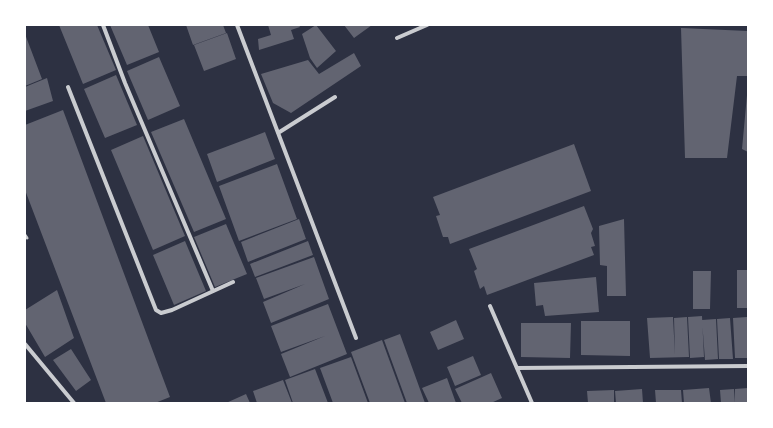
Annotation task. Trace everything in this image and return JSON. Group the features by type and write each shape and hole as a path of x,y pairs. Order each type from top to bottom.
{"street":[{"path":"103,25 125,83 213,291"},
{"path":"237,25 356,338"},
{"path":"397,38 426,25"},
{"path":"68,87 156,310 161,313 172,310 233,282"},
{"path":"278,133 335,97"},
{"path":"490,306 532,403"},
{"path":"25,344 74,403"},
{"path":"517,368 748,366"}],"building":[{"path":"59,25 97,25 116,70 83,84"},
{"path":"110,25 148,25 159,52 127,65"},
{"path":"186,25 223,25 226,33 193,45"},
{"path":"268,25 299,25 300,27 291,30 294,39 259,50 258,39 271,35"},
{"path":"316,25 336,51 317,68 310,58 302,34"},
{"path":"344,25 372,25 354,38"},
{"path":"681,28 748,31 748,76 737,76 727,158 685,158"},
{"path":"227,33 236,59 204,71 194,45"},
{"path":"25,34 42,79 25,86"},
{"path":"354,53 361,66 291,113 273,103 261,74 308,60 319,74"},
{"path":"159,57 180,106 148,120 127,71"},
{"path":"116,75 137,125 105,138 84,89"},
{"path":"47,78 53,101 25,111 25,87"},
{"path":"748,95 748,152 742,149"},
{"path":"63,110 170,397 155,403 106,403 25,190 25,125"},
{"path":"184,119 226,219 194,232 151,132"},
{"path":"265,132 275,159 217,182 207,154"},
{"path":"143,136 185,236 153,250 111,150"},
{"path":"574,144 591,191 450,244 448,237 443,237 436,216 440,215 433,197"},
{"path":"277,164 297,219 239,241 219,186"},
{"path":"584,206 593,229 591,233 595,246 591,247 594,255 487,295 484,286 480,289 474,271 477,269 469,249"},
{"path":"299,219 306,239 248,262 241,242"},
{"path":"624,219 626,296 607,296 607,266 600,265 599,226"},
{"path":"226,224 247,274 215,287 194,237"},
{"path":"185,241 206,291 174,305 153,255"},
{"path":"308,241 313,255 255,277 250,264"},
{"path":"314,257 329,299 271,323 263,302 305,284 264,299 256,278"},
{"path":"737,270 748,270 748,308 737,308"},
{"path":"693,271 711,271 710,309 693,309"},
{"path":"596,277 599,312 545,316 543,305 536,306 534,283"},
{"path":"57,290 74,338 45,357 25,323 25,310"},
{"path":"328,304 347,354 290,377 281,354 325,336 281,352 271,326"},
{"path":"702,316 704,357 690,358 688,317"},
{"path":"673,317 675,355 674,318 687,317 689,357 650,358 647,318"},
{"path":"747,317 748,358 735,358 733,318"},
{"path":"730,318 733,359 719,359 717,319"},
{"path":"716,319 718,359 705,360 702,320"},
{"path":"456,320 464,339 438,350 430,332"},
{"path":"581,321 630,321 630,356 581,355"},
{"path":"521,323 571,323 570,358 521,357"},
{"path":"400,334 425,403 407,403 384,340"},
{"path":"382,340 405,403 370,403 351,352"},
{"path":"71,349 91,380 76,391 53,360"},
{"path":"473,356 481,375 455,386 447,367"},
{"path":"351,357 368,403 333,403 320,368"},
{"path":"315,369 328,403 293,403 285,380"},
{"path":"491,373 502,398 491,403 462,403 455,389"},
{"path":"447,378 456,403 429,403 422,388"},
{"path":"283,380 292,403 257,403 253,391"},
{"path":"709,388 711,403 684,403 683,390"},
{"path":"748,388 748,403 735,403 735,389"},
{"path":"642,389 643,403 616,403 615,391"},
{"path":"734,389 735,403 721,403 720,390"},
{"path":"614,390 614,403 588,403 587,391"},
{"path":"655,390 681,390 682,403 656,403"},
{"path":"246,394 250,403 226,403"}]}
